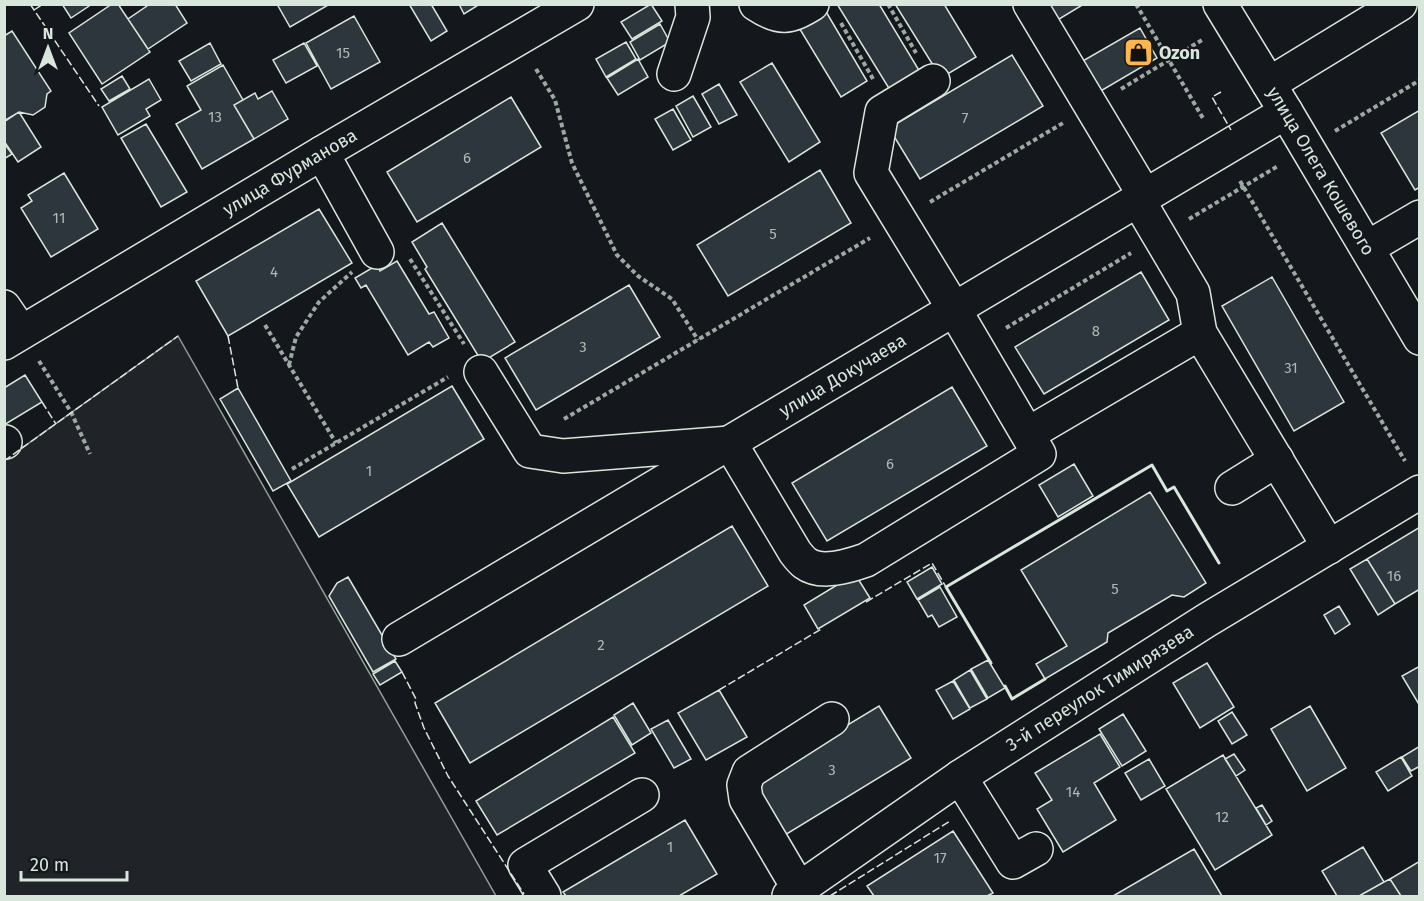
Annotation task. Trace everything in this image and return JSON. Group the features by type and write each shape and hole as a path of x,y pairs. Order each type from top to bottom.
{"street":[{"name":"улица Фурманова","path":"10,327 322,153 577,4"},
{"path":"674,74 693,17 692,4"},
{"path":"756,4 768,12 783,16 824,10"},
{"path":"1029,4 1142,198 1160,236 1193,293 1200,333 1329,547"},
{"name":"улица Олега Кошевого","path":"1220,4 1416,326"},
{"path":"1269,84 1400,4"},
{"path":"478,367 530,452 563,456 730,442 795,552 807,565 825,569 845,567 866,560 1039,454 871,173 882,112 933,81"},
{"name":"улица Докучаева","path":"399,639 1286,112"},
{"path":"322,153 377,252"},
{"path":"1367,248 1419,217"},
{"path":"1028,434 1200,333"},
{"path":"1232,488 1277,460"},
{"name":"3-й переулок Тимирязева","path":"794,893 960,777 1207,620 1329,547 1413,479"},
{"path":"794,893 746,799 744,785 749,772 832,719"},
{"path":"960,777 1013,862 1036,849"},
{"path":"544,897 525,865 642,795"}],"path":[{"path":"888,4 933,81"},
{"path":"1136,4 1413,479"},
{"path":"824,10 890,107"},
{"path":"518,39 555,100 572,163 617,255 638,276 672,299 698,340"},
{"path":"976,346 1419,80"},
{"path":"289,365 296,337 319,302 355,269 398,239 478,367 292,469"},
{"path":"265,325 336,443"},
{"path":"10,327 71,412 90,454"}],"shaded area":[{"path":"178,336 496,896 5,896 4,461"}],"building":[{"path":"62,4 88,4 89,6 71,18"},
{"path":"112,4 118,4 150,52 102,84 69,33"},
{"path":"150,4 175,4 187,23 148,49 128,19"},
{"path":"277,4 330,4 290,27"},
{"path":"409,4 431,4 447,31 431,41"},
{"path":"459,4 480,4 464,14"},
{"path":"651,4 662,21 632,39 621,22"},
{"path":"837,4 879,4 920,72 890,90"},
{"path":"895,4 944,4 976,57 941,78"},
{"path":"1039,4 1084,4 1051,24"},
{"path":"825,10 867,81 841,97 798,26"},
{"path":"354,16 380,62 331,89 306,43"},
{"path":"660,24 670,42 640,60 630,42"},
{"path":"1140,28 1157,58 1099,92 1081,62"},
{"path":"12,31 51,91 47,94 45,107 33,115 19,112 4,121 4,36"},
{"path":"626,42 636,59 606,77 596,59"},
{"path":"210,43 221,64 191,81 179,61"},
{"path":"304,43 317,66 286,83 273,60"},
{"path":"1012,55 1043,106 920,179 889,128"},
{"path":"638,59 648,77 618,95 607,78"},
{"path":"772,63 820,142 789,162 740,82"},
{"path":"223,65 243,100 234,105 254,139 202,169 176,124 201,110 187,86"},
{"path":"122,76 130,89 109,101 101,89"},
{"path":"149,79 161,100 146,109 150,116 118,135 102,107"},
{"path":"719,84 737,115 719,124 702,94"},
{"path":"272,91 288,119 254,139 234,105 255,93 258,99"},
{"path":"693,96 711,127 693,137 676,106"},
{"path":"511,97 541,147 417,222 387,172"},
{"path":"673,109 691,140 673,150 655,119"},
{"path":"1420,110 1420,187 1415,190 1381,133"},
{"path":"19,112 41,147 18,162 4,141 4,122"},
{"path":"146,124 187,192 161,207 121,138"},
{"path":"4,143 12,154 4,159"},
{"path":"820,170 851,223 728,296 697,245"},
{"path":"64,173 98,229 51,257 21,208 32,201 28,195"},
{"path":"319,209 352,263 228,336 196,281"},
{"path":"442,223 515,342 482,362 425,269 427,267 412,242"},
{"path":"397,261 429,314 434,312 449,338 433,347 429,342 408,355 366,285 361,288 355,278 377,265 380,271"},
{"path":"1141,272 1169,320 1044,394 1015,347"},
{"path":"1272,277 1344,402 1294,431 1222,306"},
{"path":"629,285 660,337 536,410 505,358"},
{"path":"25,375 42,402 4,425 4,388"},
{"path":"452,386 484,439 319,537 287,484"},
{"path":"952,387 987,446 827,541 792,483"},
{"path":"238,388 291,481 273,491 220,399"},
{"path":"1074,464 1093,496 1058,517 1039,485"},
{"path":"1150,492 1206,583 1184,597 1172,595 1108,633 1107,642 1045,679 1036,664 1067,646 1021,570"},
{"path":"732,526 768,586 470,763 435,703"},
{"path":"1420,527 1420,589 1395,604 1367,559"},
{"path":"1367,559 1395,604 1378,615 1350,569"},
{"path":"932,567 942,584 917,599 907,582"},
{"path":"855,574 870,598 818,629 804,605"},
{"path":"348,577 396,659 373,672 329,596 337,583"},
{"path":"940,587 957,617 939,627 932,615 928,617 918,600"},
{"path":"1339,606 1350,624 1335,634 1324,615"},
{"path":"988,660 1005,688 988,698 971,669"},
{"path":"395,661 402,672 380,685 373,674"},
{"path":"1207,663 1234,707 1200,728 1173,683"},
{"path":"1420,666 1420,706 1402,676"},
{"path":"970,670 987,699 970,708 954,680"},
{"path":"953,681 970,709 953,719 936,690"},
{"path":"719,690 747,737 706,760 678,713"},
{"path":"633,703 651,733 632,745 614,715"},
{"path":"879,706 911,758 785,835 753,782"},
{"path":"1310,706 1346,768 1307,791 1271,729"},
{"path":"1232,712 1247,735 1232,744 1218,721"},
{"path":"1123,714 1146,751 1122,766 1099,729"},
{"path":"613,717 635,753 497,835 476,801"},
{"path":"668,720 691,759 674,768 651,729"},
{"path":"1100,734 1120,767 1094,783 1116,820 1063,852 1037,809 1052,800 1035,773"},
{"path":"1420,746 1420,766 1411,771 1402,757"},
{"path":"1234,754 1245,770 1236,776 1225,759"},
{"path":"1223,755 1272,835 1215,870 1166,789"},
{"path":"1401,757 1412,776 1388,791 1376,772"},
{"path":"1149,759 1165,786 1141,800 1125,773"},
{"path":"1262,805 1272,821 1266,825 1256,808"},
{"path":"685,820 717,874 679,896 566,896 563,892"},
{"path":"953,831 993,893 987,896 874,896 867,886"},
{"path":"1363,847 1384,882 1359,896 1337,896 1322,871"},
{"path":"1194,849 1222,896 1113,896"},
{"path":"1420,861 1420,896 1401,896 1390,879"},
{"path":"1390,879 1401,896 1359,896 1384,882"}],"fence":[{"path":"30,4 99,106"},
{"path":"34,10 43,4"},
{"path":"1221,92 1212,97 1231,130"},
{"path":"4,461 178,336"},
{"path":"228,336 238,388"},
{"path":"42,402 56,424"},
{"path":"866,602 932,563 946,587"},
{"path":"719,690 823,628"},
{"path":"402,672 416,699 415,703 424,728 448,776 524,894"},
{"path":"830,896 950,821"}],"wall":[{"path":"991,663 946,587 1152,465 1167,491 1174,487 1219,563"},
{"path":"1005,686 1012,699 1045,679"}],"place":[{"name":"Ozon","path":"1138,53"}]}
